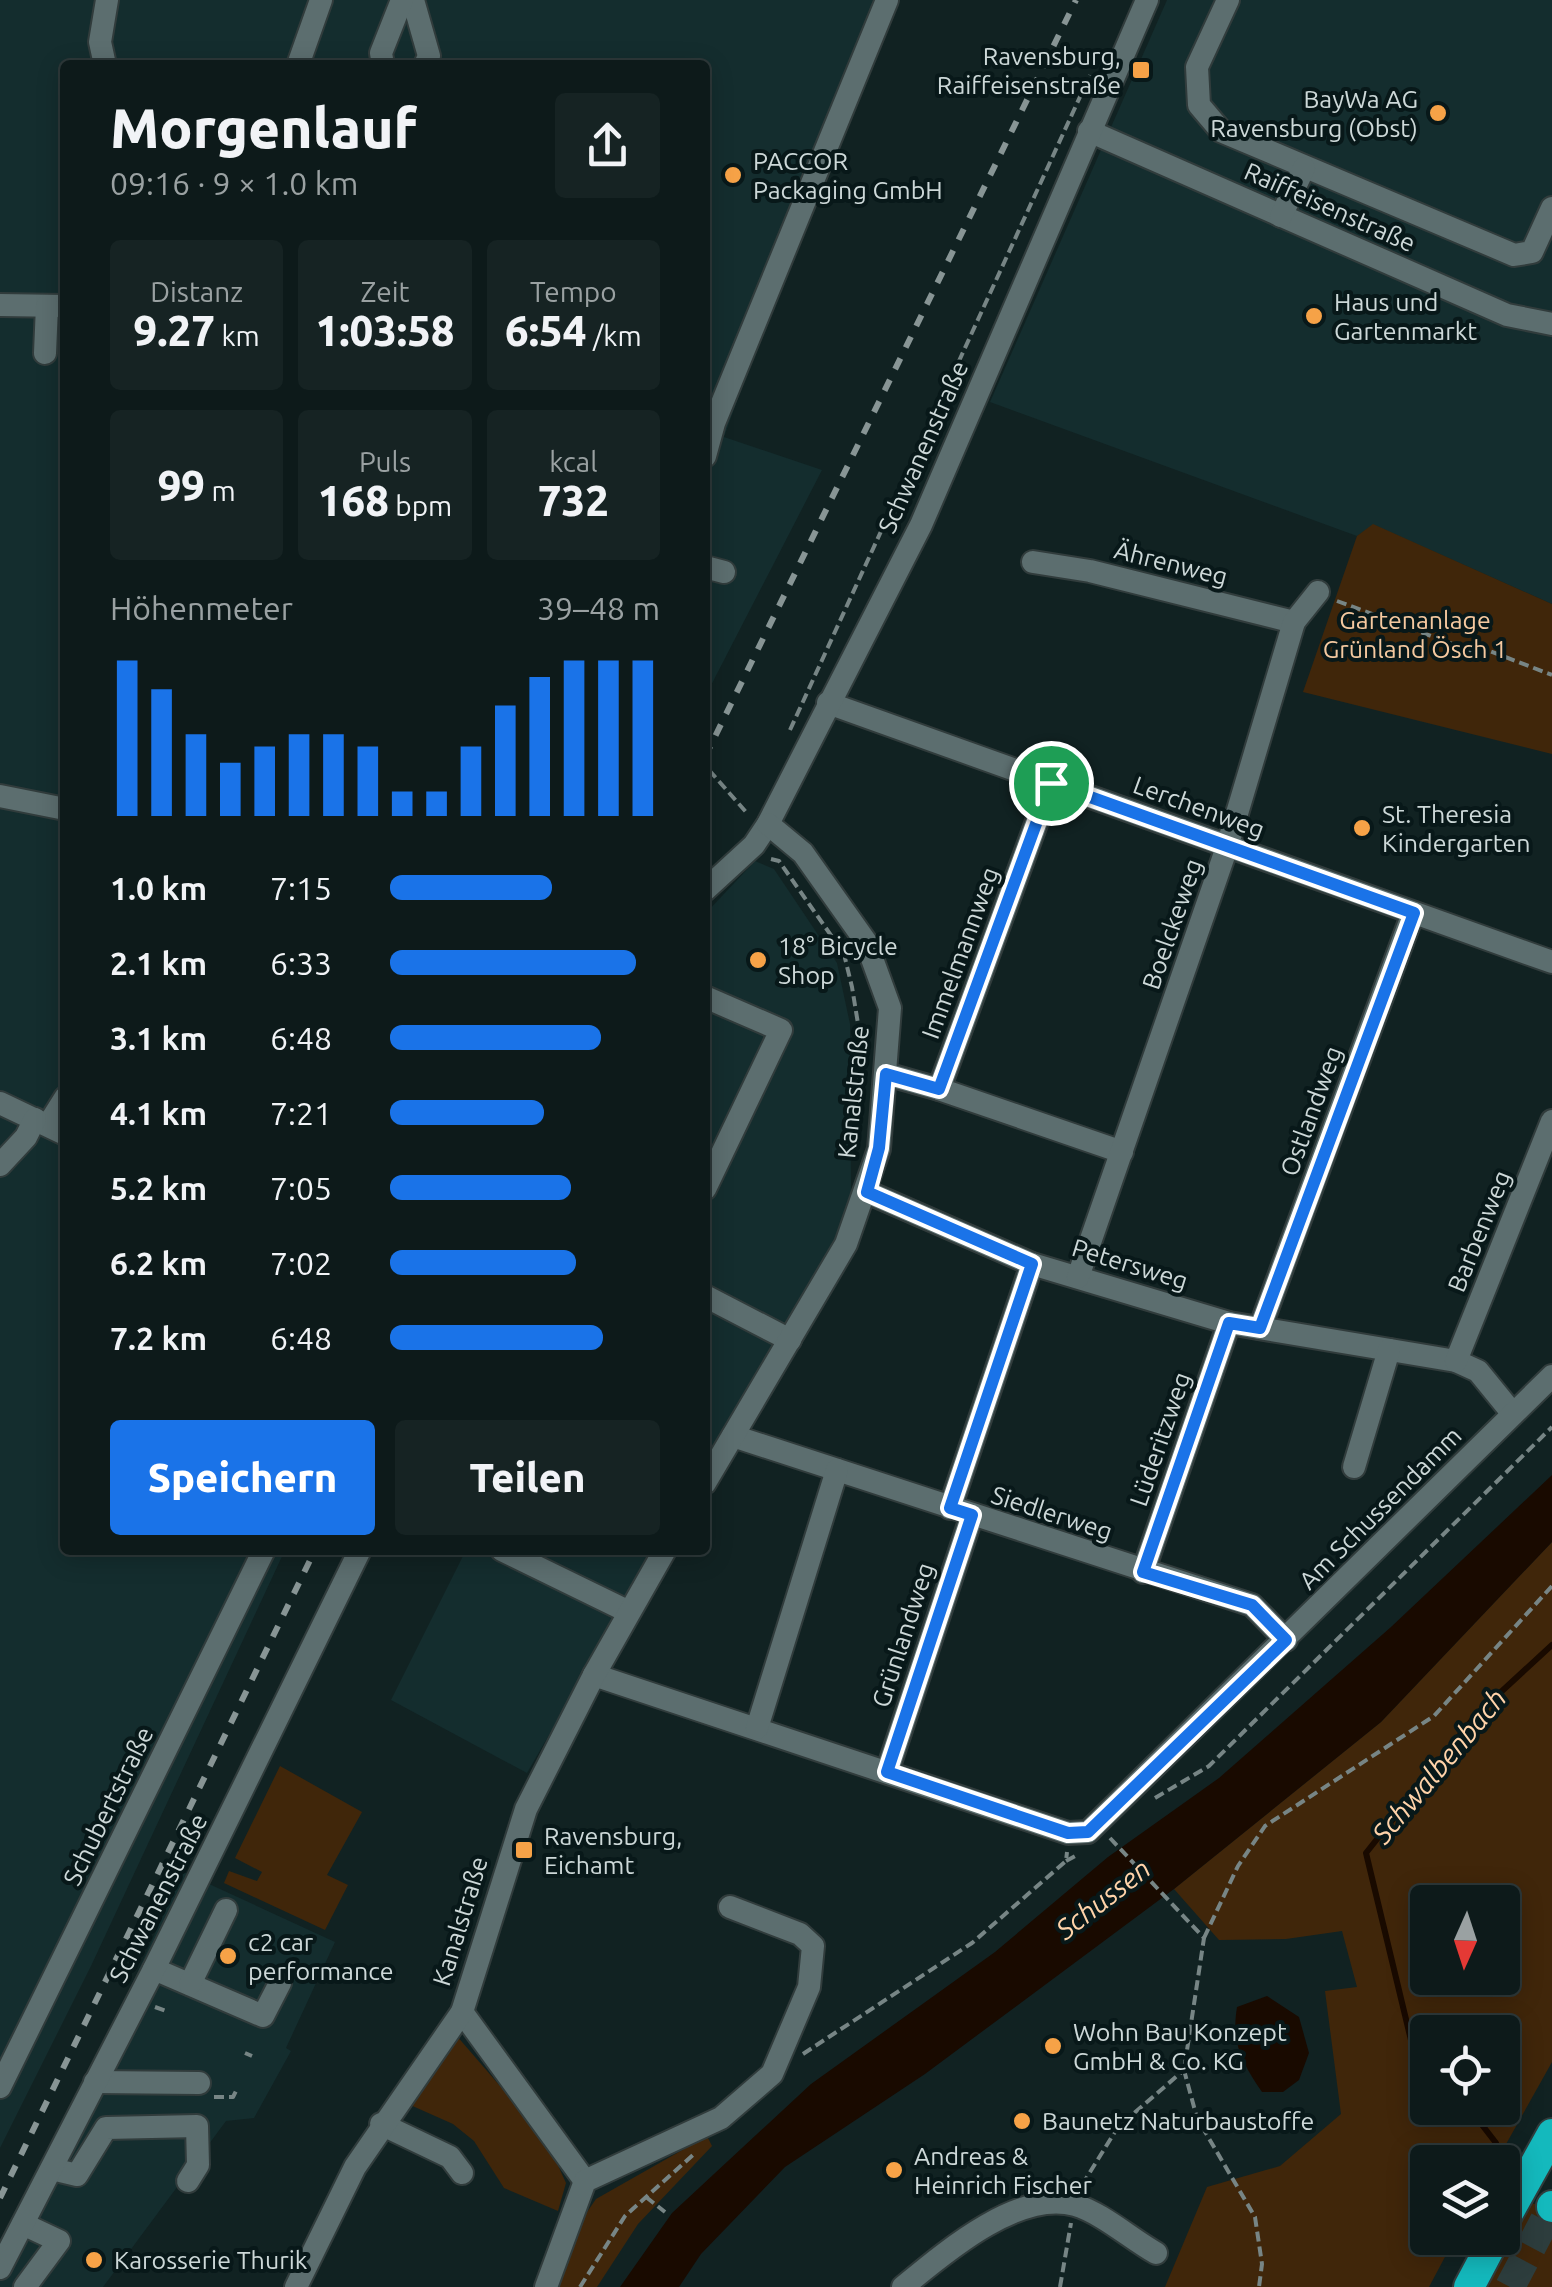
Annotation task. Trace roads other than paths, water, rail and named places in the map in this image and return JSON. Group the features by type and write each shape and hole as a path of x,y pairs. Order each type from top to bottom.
{"highway":[{"path":"1520,2192 1552,2134"},
{"path":"1468,2287 1486,2255"}],"street":[{"path":"104,60 100,42 107,0"},
{"path":"300,60 321,0"},
{"path":"382,60 381,53 402,0"},
{"path":"413,0 427,60"},
{"path":"710,421 887,0"},
{"name":"Schwanenstraße","path":"710,885 754,845 768,824 921,526 1147,0"},
{"path":"1228,0 1197,67 1200,105 1221,131 1514,255 1532,252 1552,208"},
{"name":"Raiffeisenstraße","path":"1089,131 1507,315 1552,324"},
{"path":"1282,216 1304,168"},
{"path":"0,304 56,306 44,353"},
{"name":"Ährenweg","path":"1033,562 1090,571 1294,622"},
{"name":"Boelckeweg","path":"1078,1277 1227,847 1294,622 1318,592"},
{"name":"Lerchenweg","path":"828,702 1552,962"},
{"name":"Immelmannweg","path":"939,1089 1051,783"},
{"path":"0,796 60,808"},
{"name":"Kanalstraße","path":"710,1475 846,1244 879,1148 886,1074 890,1008 866,942 803,853 768,824"},
{"name":"Ostlandweg","path":"1260,1328 1414,913"},
{"path":"710,999 781,1030 710,1179"},
{"path":"886,1074 1122,1152"},
{"path":"1,1105 49,1126"},
{"name":"Barbenweg","path":"1456,1361 1552,1122"},
{"path":"0,1165 26,1137 49,1126"},
{"name":"Petersweg","path":"867,1192 1032,1264 1229,1323 1456,1361 1478,1371 1513,1414"},
{"name":"Grünlandweg","path":"887,1772 1032,1264"},
{"path":"710,1299 790,1340"},
{"name":"Lüderitzweg","path":"1143,1572 1229,1323"},
{"path":"1354,1467 1389,1350"},
{"name":"Am Schussendamm","path":"887,1772 1068,1833 1088,1832 1552,1376"},
{"name":"Siedlerweg","path":"734,1436 1252,1605 1286,1640"},
{"path":"757,1728 837,1470"},
{"name":"Schubertstraße","path":"0,2087 262,1555"},
{"name":"Schwanenstraße","path":"0,2268 154,1970 358,1555"},
{"path":"512,1555 629,1612"},
{"name":"Kanalstraße","path":"296,2287 354,2167 462,2012 512,1847 594,1674 662,1555"},
{"path":"594,1674 887,1772"},
{"path":"546,2287 585,2181 721,2118 772,2074 809,1987 813,1946 800,1934 730,1907"},
{"path":"190,1984 226,1910"},
{"path":"154,1970 190,1984 263,2024 280,1982"},
{"path":"462,2012 585,2181"},
{"path":"96,2082 203,2090"},
{"path":"381,2124 450,2156 462,2174"},
{"path":"52,2170 76,2175 106,2128 197,2126 198,2165 188,2180"},
{"path":"904,2287 969,2233 1036,2206 1074,2204 1156,2253"},
{"path":"23,2224 59,2240 25,2287"}],"water":[{"name":"Schussen","path":"1552,1475 1552,1542 1381,1722 1174,1889 925,2074 785,2167 701,2254 679,2287 620,2287 672,2213 811,2084 995,1952 1108,1857 1219,1778 1391,1627"},
{"path":"1267,1996 1299,2017 1309,2053 1299,2080 1283,2092 1262,2092 1237,2042 1237,2007"}],"waterway":[{"name":"Schwalbenbach","path":"1410,2036 1366,1853 1476,1715 1552,1645"},
{"name":"Schwalbenbach","path":"1482,2125 1496,2143"}],"tunnel":[{"path":"1510,2287 1552,2207"}],"railway":[{"path":"710,747 1076,0"},
{"path":"0,2198 313,1555"}],"place":[{"name":"Ravensburg, Raiffeisenstraße","path":"1141,70"},
{"name":"BayWa AG Ravensburg (Obst)","path":"1438,113"},
{"name":"PACCOR Packaging GmbH","path":"733,175"},
{"name":"Haus und Gartenmarkt","path":"1314,316"},
{"name":"St. Theresia Kindergarten","path":"1362,828"},
{"name":"18° Bicycle Shop","path":"758,960"},
{"name":"Ravensburg, Eichamt","path":"524,1850"},
{"name":"c2 car performance","path":"228,1956"},
{"name":"Wohn Bau Konzept GmbH & Co. KG","path":"1053,2046"},
{"name":"Baunetz Naturbaustoffe","path":"1022,2121"},
{"name":"Andreas & Heinrich Fischer","path":"894,2170"},
{"name":"Karosserie Thurik","path":"94,2260"}],"park label":[{"name":"Gartenanlage Grünland Ösch 1","path":"1415,634"}]}
